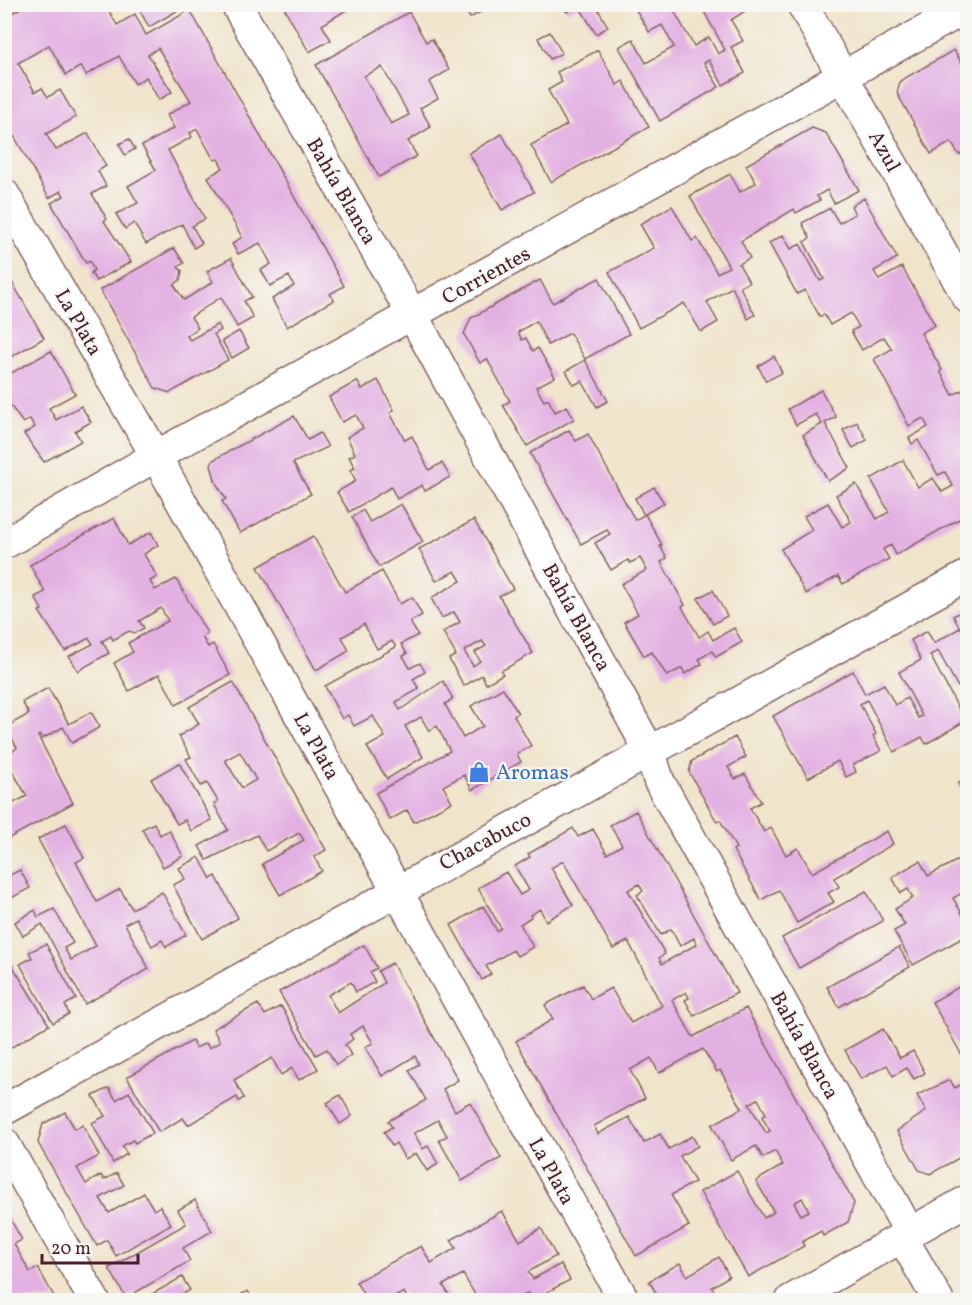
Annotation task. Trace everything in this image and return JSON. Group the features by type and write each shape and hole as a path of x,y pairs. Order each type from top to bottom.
{"street":[{"name":"Bahía Blanca","path":"236,4 413,316 650,752 658,781 906,1235 938,1300"},
{"name":"Azul","path":"802,4 968,298"},
{"name":"Corrientes","path":"4,544 156,456 413,316 968,7"},
{"name":"La Plata","path":"4,194 156,456 624,1300"},
{"name":"Chacabuco","path":"4,1110 397,889 650,752 968,575"},
{"path":"4,1143 94,1300"},
{"path":"791,1300 968,1200"}],"building":[{"path":"28,4 105,4 117,25 135,14 146,35 190,10 344,286 330,294 334,300 287,327 272,299 294,286 289,276 270,286 261,270 271,264 260,243 238,254 232,244 242,237 208,177 223,168 218,159 214,160 197,129 190,133 192,137 168,150 205,219 192,226 202,243 194,248 182,224 146,244 134,223 125,229 116,214 138,203 128,186 156,170 142,146 174,128 167,115 191,101 158,48 148,55 172,92 159,100 146,77 135,84 119,56 86,75 81,66 66,75 49,45 18,63 35,92 42,88 48,97 60,90 76,117 46,134 56,150 88,133 106,166 98,171 106,186 92,194 107,219 104,221 131,262 96,281 91,273 94,270 90,261 86,263 51,203 64,196 61,191 49,198 4,118 4,17"},
{"path":"136,4 189,4 149,27"},
{"path":"282,4 356,4 322,25 331,40 309,52"},
{"path":"462,4 495,4 470,18"},
{"path":"562,4 595,4 608,27 596,34 579,6 567,12"},
{"path":"641,4 670,4 694,46 709,37 718,54 725,50 700,4 756,4 731,20 743,41 731,47 745,73 723,85 709,60 704,63 719,87 660,121 619,47 633,39 646,63 674,47 662,25 649,32 635,8"},
{"path":"409,12 426,42 432,39 449,70 429,82 438,98 420,108 431,127 408,141 417,156 379,177 316,65","holes":["382,67 409,115 391,124 364,76"]},
{"path":"550,32 562,53 550,59 538,38"},
{"path":"598,50 617,85 623,81 649,127 551,182 531,145 567,125 548,90 562,82 557,72"},
{"path":"954,50 968,73 968,150 959,155 951,142 931,154 897,93 900,81"},
{"path":"812,128 826,133 859,190 834,203 827,190 817,196 820,200 796,213 794,209 741,241 750,258 739,264 749,282 740,287 755,315 748,319 732,287 707,302 718,322 701,332 684,303 639,328 609,272 654,248 640,224 672,206 692,241 697,238 717,273 729,267 690,196 730,174 740,192 756,183 746,165"},
{"path":"502,134 534,192 502,210 469,153"},
{"path":"129,139 135,149 125,155 119,144"},
{"path":"864,198 897,258 874,271 879,280 902,267 935,325 921,333 953,395 968,387 968,514 896,555 891,545 883,549 889,559 843,584 838,576 806,594 781,549 812,530 804,516 828,503 842,527 851,522 836,495 856,484 877,519 889,512 871,479 903,460 918,487 933,478 942,492 953,486 945,472 938,475 918,440 912,444 909,438 928,427 923,418 909,426 874,359 892,349 884,337 862,350 851,331 859,327 851,313 830,325 824,314 820,317 805,290 797,294 769,243 783,235 791,249 800,244 820,281 824,279 804,242 810,238 802,223 830,208 839,223 855,214 851,206"},
{"path":"174,248 184,263 178,267 182,271 180,280 174,285 184,300 213,282 207,271 231,258 252,297 244,301 253,318 237,327 221,297 191,317 198,328 187,336 190,340 218,324 221,330 214,334 228,360 170,393 155,388 100,290"},
{"path":"4,268 44,338 4,361"},
{"path":"599,278 629,334 585,359 570,333 548,345 536,321 518,332 522,340 526,338 533,351 538,348 555,377 536,387 544,401 548,399 555,412 567,406 574,419 527,446 503,405 510,401 487,359 480,363 464,334 471,318 540,280 553,303"},
{"path":"239,331 249,348 232,358 222,341"},
{"path":"51,351 75,394 49,408 56,420 81,406 91,422 75,431 81,441 44,462 24,434 35,427 30,419 23,423 8,402 4,405 4,377"},
{"path":"774,356 782,373 766,381 758,366"},
{"path":"585,360 608,401 597,407 582,381 574,385 566,371"},
{"path":"378,380 394,410 390,413 405,440 412,436 429,470 442,463 450,477 425,491 422,485 397,499 391,487 349,512 337,492 356,481 350,470 355,468 349,457 355,454 347,437 363,428 356,415 342,422 329,397 357,381 362,389"},
{"path":"821,390 836,417 825,423 850,468 828,481 803,435 822,424 816,414 796,425 788,409"},
{"path":"294,416 308,440 320,433 328,447 293,463 311,494 240,533 222,501 226,499 216,483 211,465 213,460"},
{"path":"857,422 867,440 853,448 843,430"},
{"path":"569,430 576,441 588,434 635,520 644,515 635,498 654,487 664,503 645,514 667,558 661,562 685,605 682,607 699,637 708,631 713,640 734,628 742,642 716,657 712,651 699,659 702,664 685,674 682,668 667,676 652,652 644,656 624,622 638,614 621,584 647,570 640,558 630,563 628,560 611,570 595,543 610,534 607,530 581,544 530,453"},
{"path":"401,504 423,542 379,567 352,517 363,510 370,522"},
{"path":"114,518 128,545 151,532 158,545 144,554 157,577 150,581 155,590 176,579 207,633 202,637 208,647 213,644 230,675 176,705 159,674 129,691 114,663 133,652 128,643 168,621 161,608 139,621 144,628 135,633 129,631 113,640 111,636 102,641 109,653 78,671 69,656 93,644 89,638 65,651 39,611 42,610 35,597 45,592 30,565"},
{"path":"474,520 513,589 499,596 533,653 501,671 503,674 486,684 482,675 464,686 449,659 456,655 443,632 460,622 454,612 442,618 431,598 461,581 455,571 436,581 419,549","holes":["482,641 486,646 475,652 480,661 473,666 464,651"]},
{"path":"313,536 345,592 382,571 400,604 412,597 422,615 410,622 418,635 401,644 407,654 403,656 410,668 420,663 425,672 413,679 419,689 396,702 400,710 443,681 453,699 445,704 463,738 483,726 471,706 503,688 518,713 514,716 531,746 517,754 521,762 472,790 464,775 443,786 452,802 414,822 407,810 390,820 376,793 450,751 437,726 429,731 421,717 405,726 423,757 387,779 367,747 385,737 373,716 354,726 348,715 342,719 325,686 396,647 392,641 377,649 364,624 342,637 349,651 316,670 258,567"},
{"path":"713,590 727,616 713,624 698,598"},
{"path":"968,608 968,682 958,687 938,651 930,655 965,721 926,744 922,737 894,752 867,700 860,704 876,734 873,736 881,751 853,765 856,772 846,777 838,761 808,778 773,716 853,671 865,694 884,684 895,705 907,698 918,718 922,716 899,672 921,660 911,640 927,631 934,643 960,628 953,616"},
{"path":"233,682 326,850 314,857 322,871 280,895 262,864 304,840 299,833 266,851 257,835 207,860 199,846 228,830 214,804 218,801 207,783 201,786 186,759 191,757 179,736 199,724 189,707","holes":["240,752 256,780 242,788 225,760"]},
{"path":"48,688 69,724 91,712 100,727 72,743 63,727 42,739 40,735 38,736 73,803 4,841 4,808 27,796 4,757 17,748 6,727 29,714 22,702"},
{"path":"735,737 746,757 728,767 735,779 745,774 761,802 750,808 764,832 771,828 786,855 798,848 812,873 887,831 893,844 834,878 839,887 828,893 834,902 797,923 779,890 761,900 733,850 736,848 720,820 717,822 689,772 692,761"},
{"path":"179,763 212,820 191,831 185,820 177,824 151,779"},
{"path":"968,778 968,801 958,783"},
{"path":"636,811 737,993 694,1016 685,1000 689,998 686,992 672,1000 693,1037 746,1008 854,1203 848,1222 823,1236 821,1231 802,1242 804,1246 748,1277 700,1192 737,1171 764,1218 774,1212 756,1181 783,1165 775,1151 763,1158 756,1146 731,1160 712,1125 742,1108 720,1070 717,1072 703,1049 659,1073 651,1058 630,1070 645,1098 594,1126 598,1134 629,1117 644,1143 660,1134 669,1149 692,1136 698,1146 680,1156 695,1182 671,1195 689,1226 636,1256 516,1041 553,1019 545,1005 583,985 591,999 611,988 631,1023 662,1006 628,941 613,949 563,861 551,868 573,905 546,921 540,909 530,915 531,917 520,924 533,947 517,956 513,950 486,966 491,974 482,980 451,925 483,906 497,931 501,928 478,888 506,872 520,895 529,890 515,866 530,857 528,854 573,828 578,837 593,829 607,854 622,845 610,825","holes":["639,884 643,891 637,895 661,935 671,929 680,946 694,938 697,944 662,964 659,958 665,954 628,890","758,1099 766,1114 762,1117 770,1131 766,1133 749,1104","802,1198 809,1211 801,1215 794,1203"]},
{"path":"154,823 160,835 169,830 183,856 163,867 142,829"},
{"path":"66,824 84,858 76,862 97,902 120,889 132,909 162,892 186,935 166,947 162,940 152,946 136,918 125,924 149,969 85,1004 42,924 23,936 15,922 35,910 38,917 54,909 73,943 64,948 71,960 96,946 38,839"},
{"path":"199,857 211,879 216,876 238,918 202,939 173,885 185,879 179,868"},
{"path":"962,858 968,867 968,890 953,898 968,924 968,935 913,965 894,931 905,925 895,909 913,898 908,889 901,893 892,877 920,861 928,876"},
{"path":"20,870 30,888 4,902 4,878"},
{"path":"866,891 883,921 799,968 782,938"},
{"path":"46,944 76,999 65,1005 69,1014 53,1023 20,964 32,958 29,952"},
{"path":"364,945 377,968 370,972 375,982 356,992 351,982 328,995 338,1013 384,983 378,971 392,963 458,1080 443,1089 455,1111 470,1102 501,1158 462,1181 439,1140 447,1136 438,1120 414,1133 423,1149 428,1146 438,1164 427,1171 416,1153 405,1159 396,1143 392,1146 384,1132 392,1127 388,1121 426,1100 409,1070 419,1064 415,1056 382,1076 365,1047 373,1043 363,1026 350,1034 353,1039 345,1045 351,1055 336,1065 327,1049 316,1055 279,992"},
{"path":"899,947 910,967 839,1007 827,987"},
{"path":"4,952 49,1025 5,1051 5,1027 10,1024 4,1017"},
{"path":"968,982 968,1066 932,1002"},
{"path":"258,1004 265,1015 281,1006 318,1069 299,1080 292,1068 281,1075 272,1058 234,1080 244,1098 239,1101 237,1097 188,1125 183,1118 159,1132 127,1077 192,1041 196,1048 206,1043 209,1048 220,1042 213,1029"},
{"path":"883,1029 900,1058 913,1051 925,1073 914,1079 907,1068 893,1076 887,1065 861,1079 845,1050"},
{"path":"950,1080 955,1088 968,1081 968,1153 930,1174 919,1170 897,1131 926,1111 917,1095"},
{"path":"109,1088 116,1100 129,1092 153,1133 135,1143 133,1140 122,1146 127,1154 113,1163 92,1123 105,1116 93,1096"},
{"path":"340,1095 352,1116 340,1124 327,1103"},
{"path":"65,1112 75,1129 83,1125 99,1156 77,1168 86,1184 101,1175 104,1180 117,1173 124,1185 100,1198 109,1213 144,1193 154,1210 160,1206 171,1224 116,1256 107,1240 97,1246 38,1143 43,1124"},
{"path":"195,1200 212,1231 183,1248 190,1261 126,1298 109,1268 186,1224 178,1210"},
{"path":"4,1208 22,1240 14,1244 30,1272 38,1268 56,1300 4,1300"},
{"path":"502,1211 520,1241 541,1228 556,1256 528,1272 533,1279 561,1264 570,1280 532,1300 528,1293 515,1300 478,1300 463,1274 443,1285 452,1300 408,1300 404,1292 389,1300 367,1300 356,1282 421,1246 431,1263 456,1248 451,1240"},
{"path":"719,1257 729,1276 712,1287 716,1295 705,1300 660,1300 649,1281 680,1263 687,1276"},
{"path":"182,1277 190,1290 178,1297 180,1300 149,1300 147,1297"},
{"path":"248,1291 253,1300 231,1300"}],"place":[{"name":"Aromas","path":"479,772"}]}
